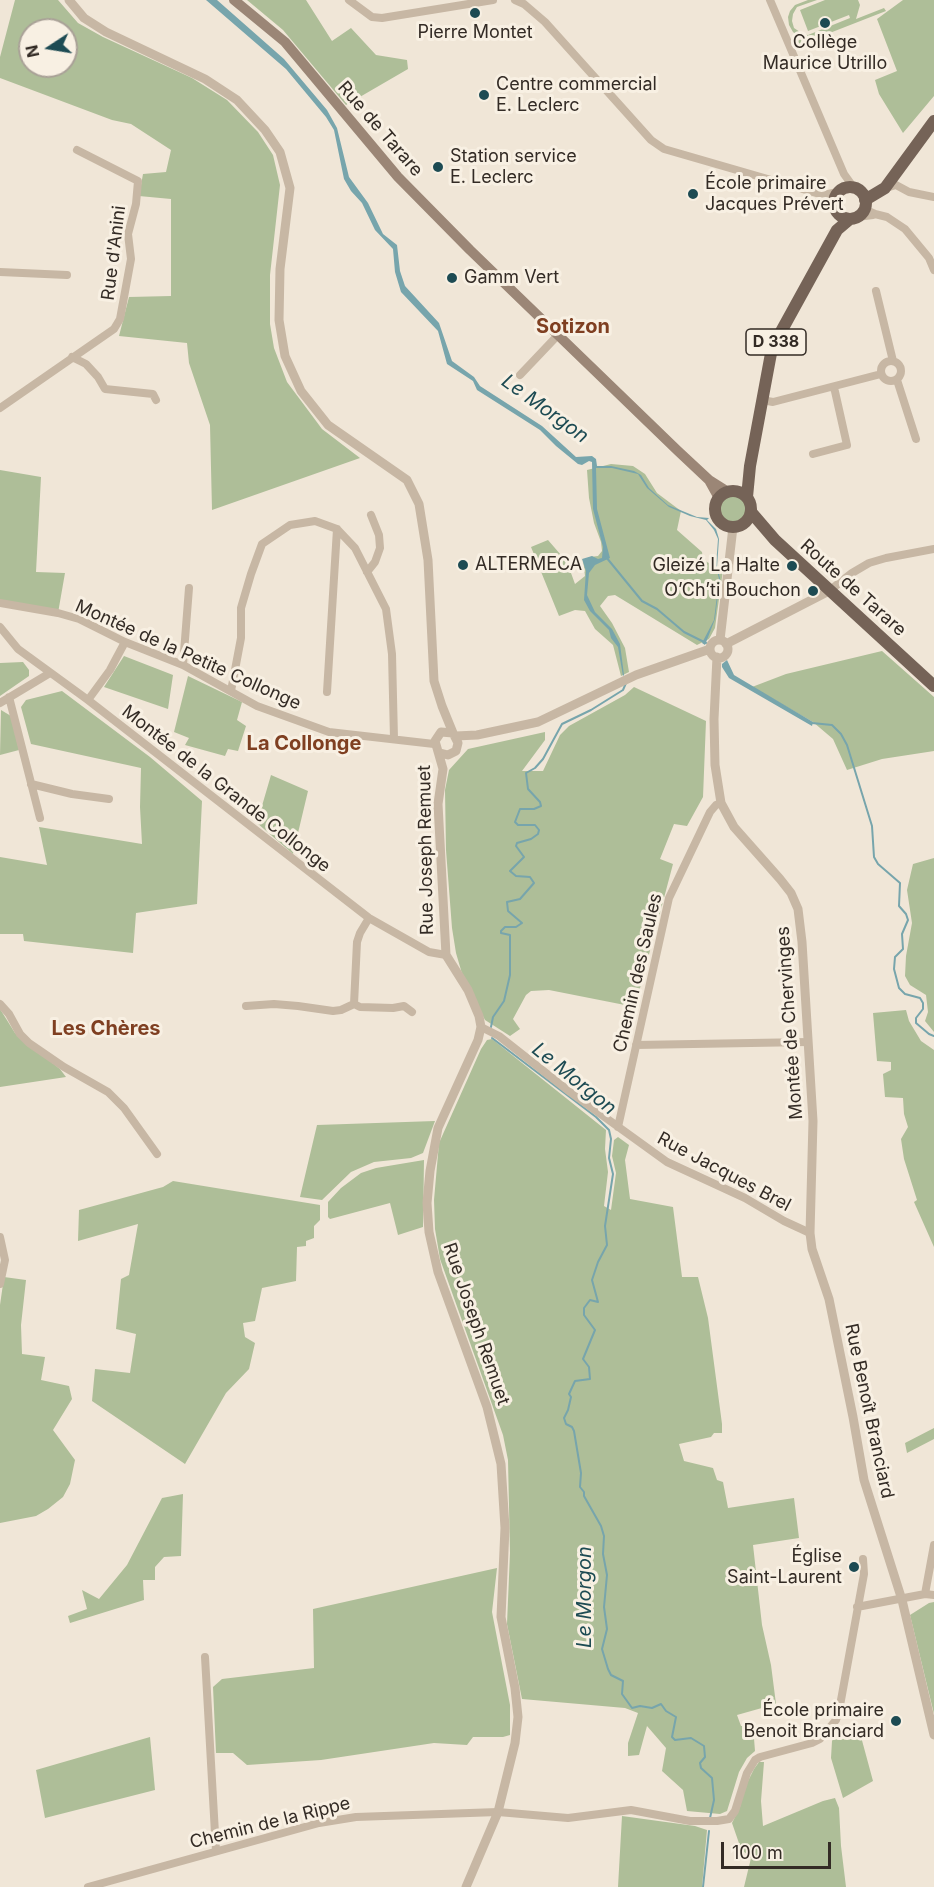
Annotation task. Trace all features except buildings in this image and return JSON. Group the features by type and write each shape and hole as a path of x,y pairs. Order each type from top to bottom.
{"main road":[{"name":"Rue de Tarare","path":"234,0 285,42 398,177 558,335 726,494"},
{"name":"D 338","path":"747,497 750,466 772,348 852,202 885,188 934,121"},
{"name":"D 338","path":"726,494 750,466"},
{"path":"738,492 747,497 749,517 733,527 725,525 718,519 715,509 726,494 738,492"},
{"name":"Route de Tarare","path":"749,517 934,686"}],"street":[{"path":"69,0 84,18 106,32 205,79 237,100 265,130 280,152 290,188 280,269 279,320 285,356 301,391 328,425 407,480 419,504 428,560 434,681 458,742 454,753 443,769"},
{"path":"349,0 372,17 382,18 493,0"},
{"path":"514,0 524,4 544,22 651,140 664,149 852,202 887,217 905,229 933,264"},
{"path":"771,0 852,202"},
{"name":"Rue d'Anini","path":"0,408 114,329 120,319 131,259 128,234 136,204 138,181 77,150"},
{"path":"885,188 896,185 909,192 934,197"},
{"path":"823,195 852,202"},
{"path":"0,272 67,274"},
{"path":"876,291 892,361"},
{"path":"520,375 558,335"},
{"path":"72,357 86,364 105,389 153,394 156,399"},
{"path":"892,361 898,363 901,369 901,375 897,380 887,381 881,374 883,364 892,361"},
{"path":"762,400 773,402 881,374"},
{"path":"897,380 916,439"},
{"path":"813,454 847,445 834,387"},
{"path":"367,572 375,562 380,548 379,535 371,515"},
{"path":"231,690 241,638 241,608 250,574 262,544 290,525 315,521 337,529 355,548 386,609 392,654 394,739"},
{"path":"733,527 723,642 726,653 717,657 710,649 712,643 723,642 829,591 869,563 934,549"},
{"path":"327,693 337,529"},
{"path":"183,665 189,588"},
{"name":"Montée de la Petite Collonge","path":"0,603 79,619 125,642 183,665 256,706 329,732 434,744"},
{"name":"Montée de la Grande Collonge","path":"0,627 18,649 88,700 369,918 429,952 446,955"},
{"path":"88,700 110,670 125,642"},
{"path":"438,734 445,731 454,734 477,735 538,722 636,675 710,649"},
{"name":"Montée de Chervinges","path":"717,657 714,719 715,765 721,803 734,827 791,893 798,909 813,1122 810,1233"},
{"path":"0,704 50,673"},
{"path":"9,697 40,818"},
{"path":"442,706 441,727 434,744 440,753 446,755 454,753 477,735"},
{"name":"Rue Joseph Remuet","path":"440,753 443,769 438,804 446,955 468,990 481,1027 478,1040 438,1128 431,1155 427,1203 429,1232 438,1272 487,1407 501,1464 506,1528 501,1617 515,1688 518,1717 515,1743 498,1812 466,1887"},
{"path":"31,784 72,794 109,799"},
{"name":"Chemin des Saules","path":"618,1127 669,898 710,812 721,803"},
{"path":"354,1004 357,942 369,918"},
{"path":"0,1004 9,1014 20,1034 29,1043 64,1067 108,1092 124,1108 157,1154"},
{"path":"246,1006 274,1004 333,1011 354,1004"},
{"path":"354,1004 360,1007 404,1006 412,1012"},
{"name":"Rue Jacques Brel","path":"481,1027 499,1036 570,1092 667,1162 745,1198 810,1233"},
{"path":"636,1045 808,1042"},
{"name":"Rue Benoît Branciard","path":"810,1233 814,1258 834,1319 864,1480 902,1600 934,1735"},
{"path":"0,1237 5,1260 0,1284"},
{"path":"863,1559 864,1574 857,1607 930,1595 934,1545"},
{"name":"Chemin de la Rippe","path":"88,1887 319,1823 356,1817 498,1812 568,1818 631,1810 690,1821 729,1819 735,1811 744,1782 755,1760 812,1743 820,1738 836,1720 840,1711 857,1607"},
{"path":"205,1657 216,1851"}],"green space":[{"path":"15,0 58,0 74,18 18,18 18,78 78,78 78,23 192,78 227,100 258,132 273,155 280,185 270,275 270,324 274,348 287,382 322,429 360,458 212,510 210,425 189,363 187,343 119,336 129,297 171,296 171,199 139,196 143,174 166,172 171,150 131,124 112,120 0,78 0,57"},
{"path":"247,0 306,0 332,41 351,28 376,55 407,60 408,69 346,105 283,30"},
{"path":"808,0 817,0 797,7 792,21 794,28 808,35 850,18 849,15 808,31 800,10 825,0 858,0 860,5 856,19 884,8 886,11 799,45 797,41 805,38 793,32 788,17 795,5"},
{"path":"903,0 934,0 934,96 903,133 879,94 875,80 897,71 877,19"},
{"path":"611,464 633,466 645,474 657,493 681,511 677,530 702,552 703,560 723,570 715,628 709,639 697,645 615,595 608,596 600,606 625,648 629,672 621,676 613,645 595,629 585,611 575,610 559,616 531,547 548,540 567,562 575,584 585,576 583,560 598,556 602,551 589,498 587,470"},
{"path":"0,470 41,477 36,572 65,573 58,613 0,603"},
{"path":"733,496 742,500 746,509 742,518 733,522 724,518 720,509 724,500"},
{"path":"882,651 934,697 934,751 882,759 847,770 833,739 813,722 752,687 786,674"},
{"path":"124,656 173,675 168,709 104,687"},
{"path":"23,662 29,670 29,676 0,696 0,663"},
{"path":"188,676 242,702 237,720 246,726 238,751 228,749 225,756 185,745 189,738 174,732"},
{"path":"634,687 706,721 703,797 687,826 674,824 660,859 673,864 635,1007 549,990 531,991 526,995 513,1019 520,1029 510,1036 485,1020 463,977 456,953 446,850 445,790 449,770 468,749 545,732 545,740 522,771 543,771 560,735 569,726 625,695"},
{"path":"62,691 150,757 202,801 197,904 136,913 133,953 24,941 23,934 0,934 0,857 47,865 39,827 142,844 141,768 31,744 21,707 26,700"},
{"path":"1,710 11,716 19,750 0,755"},
{"path":"271,775 308,791 293,854 257,823"},
{"path":"934,858 934,1032 925,1021 928,1012 926,995 910,985 905,976 912,923 907,890 913,864"},
{"path":"0,1009 15,1033 60,1069 66,1077 0,1087"},
{"path":"906,1010 909,1021 921,1041 934,1050 934,1247 914,1202 917,1200 904,1159 901,1139 908,1127 903,1098 885,1097 883,1074 891,1070 891,1062 877,1061 873,1013"},
{"path":"492,1039 606,1130 605,1149 608,1172 604,1206 611,1210 616,1173 612,1156 614,1140 618,1137 629,1145 625,1160 630,1199 673,1207 682,1277 698,1277 708,1318 722,1424 722,1433 714,1433 711,1437 679,1444 684,1461 713,1468 717,1480 723,1482 728,1508 794,1498 799,1538 753,1545 762,1625 771,1665 776,1704 737,1715 741,1726 753,1726 755,1751 747,1758 739,1772 727,1811 720,1814 687,1811 683,1790 662,1771 666,1748 647,1726 639,1755 628,1756 628,1743 638,1713 625,1708 522,1699 507,1624 510,1553 508,1460 503,1435 440,1259 435,1229 434,1200 439,1143 481,1049 487,1040"},
{"path":"435,1121 423,1153 411,1158 374,1162 351,1172 322,1200 300,1197 317,1125"},
{"path":"424,1160 423,1227 398,1235 390,1203 330,1219 328,1217 328,1202 341,1188 361,1173 376,1168"},
{"path":"173,1181 320,1205 320,1220 314,1226 314,1238 306,1241 306,1246 297,1247 296,1281 262,1288 255,1321 243,1323 245,1337 255,1343 249,1369 226,1393 185,1464 92,1401 95,1369 130,1373 136,1334 116,1329 121,1279 129,1275 138,1224 78,1241 79,1210 163,1187"},
{"path":"4,1277 26,1280 21,1325 22,1354 45,1357 41,1380 69,1386 72,1399 53,1430 75,1460 70,1484 63,1497 36,1516 0,1523 0,1305"},
{"path":"934,1428 934,1439 907,1453 905,1443"},
{"path":"183,1494 181,1556 164,1557 155,1567 155,1580 143,1580 144,1600 70,1623 68,1616 87,1609 82,1590 99,1599 127,1565 162,1498"},
{"path":"497,1568 492,1612 510,1705 510,1735 473,1737 467,1745 434,1743 321,1760 247,1765 233,1753 216,1753 213,1687 222,1679 314,1668 313,1609"},
{"path":"934,1602 934,1714 910,1615"},
{"path":"860,1733 873,1781 843,1798 831,1758 832,1741 840,1734"},
{"path":"150,1737 155,1790 45,1818 36,1770"},
{"path":"759,1762 764,1762 761,1801 763,1826 835,1798 839,1808 846,1887 744,1887 751,1858 741,1849 732,1823 740,1807 743,1791"},
{"path":"622,1816 695,1826 707,1830 702,1887 618,1887"}],"water":[{"path":"206,0 217,0 284,59 327,110 337,128 349,177 368,203 383,234 397,245 400,271 405,286 439,323 452,361 474,377 480,386 542,426 576,457 592,456 596,459 597,466 611,466 634,471 641,475 649,488 668,505 697,517 709,518 707,520 716,529 719,539 717,567 720,578 715,619 705,645 702,643 714,620 719,579 716,566 718,539 714,530 706,520 690,516 669,507 647,488 638,474 612,468 596,468 597,509 610,558 595,565 589,573 587,595 595,612 612,629 620,644 623,676 618,647 611,638 609,630 590,611 584,600 586,571 582,559 592,556 602,558 603,547 593,509 592,462 578,464 540,430 477,390 473,381 447,364 438,331 401,292 395,272 393,249 375,230 362,203 344,179 334,130 326,117 286,69"},
{"path":"727,660 734,675 813,722 812,726 729,678 722,667"}],"waterway":[{"path":"606,557 642,601 657,609 684,632 706,643"},
{"name":"Le Morgon","path":"491,1027 493,1017 504,1001 510,975 510,935 501,933 501,931 505,927 516,927 522,923 508,911 507,902 520,899 534,883 530,877 516,876 510,871 524,857 516,846 517,843 531,839 538,834 539,830 535,825 518,825 515,822 520,809 534,809 541,806 528,789 526,773 535,768 543,759 562,724 591,710 623,690 626,683"},
{"path":"812,723 832,725 847,745 872,826 874,857 878,864 900,883 899,906 908,920 902,934 903,949 895,957 894,969 899,988 905,994 920,998 923,1009 916,1018 916,1023 934,1036"},
{"name":"Le Morgon","path":"492,1038 596,1117 609,1130 611,1139 609,1158 613,1174 605,1226 607,1245 592,1280 598,1302 590,1300 584,1308 584,1315 595,1330 583,1359 589,1367 590,1379 575,1381 569,1394 571,1397 564,1418 566,1424 574,1431 581,1473 580,1487 604,1536 603,1554 607,1575 604,1607 607,1629 602,1649 608,1669 611,1675 623,1681 622,1694 632,1708 640,1706 652,1708 661,1704 666,1711 676,1717 672,1737 675,1740 691,1738 704,1746 705,1757 700,1763 701,1768 712,1778 714,1800 710,1818"},
{"name":"Le Morgon","path":"703,1887 709,1831"}],"place":[{"name":"Pierre Montet","path":"475,13"},
{"name":"Collège Maurice Utrillo","path":"825,23"},
{"name":"Centre commercial E. Leclerc","path":"484,95"},
{"name":"Station service E. Leclerc","path":"438,167"},
{"name":"École primaire Jacques Prévert","path":"693,194"},
{"name":"Gamm Vert","path":"452,278"},
{"name":"ALTERMECA","path":"463,565"},
{"name":"Gleizé La Halte","path":"792,566"},
{"name":"O’Ch’ti Bouchon","path":"813,591"},
{"name":"Église Saint-Laurent","path":"854,1567"},
{"name":"École primaire Benoit Branciard","path":"896,1721"}],"district":[{"name":"Sotizon","path":"573,327"},
{"name":"La Collonge","path":"304,744"},
{"name":"Les Chères","path":"106,1029"}]}
